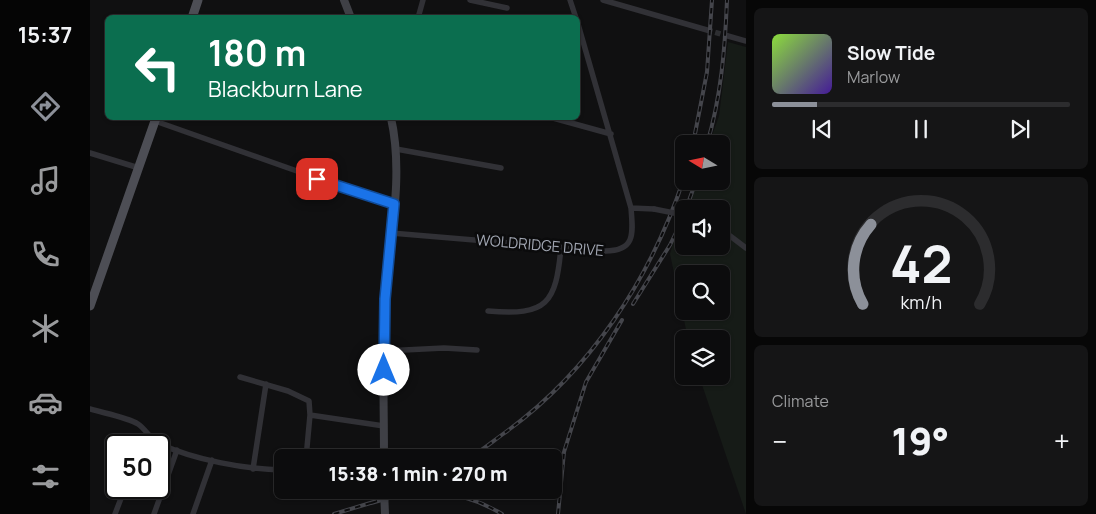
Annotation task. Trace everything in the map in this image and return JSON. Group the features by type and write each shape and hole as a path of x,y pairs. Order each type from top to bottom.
{"main road":[{"path":"193,15 198,0"},
{"path":"344,0 350,15"},
{"path":"90,306 155,120"},
{"path":"384,449 385,299 394,204 396,149 391,120"},
{"path":"384,499 384,514"}],"street":[{"path":"419,15 423,0"},
{"path":"470,0 507,8"},
{"path":"570,0 575,15"},
{"path":"603,0 707,30"},
{"path":"580,31 631,208 654,209 675,213"},
{"path":"728,36 746,42"},
{"path":"158,120 394,204"},
{"path":"560,120 611,134"},
{"path":"396,149 501,168"},
{"path":"90,153 139,168"},
{"name":"WOLDRIDGE DRIVE","path":"391,233 605,250 621,249 631,241 633,230 631,208"},
{"path":"730,236 746,248"},
{"path":"488,311 509,313 531,311 542,305 553,294 558,278 561,246"},
{"path":"384,351 444,348 478,350"},
{"path":"240,377 266,384 309,401 310,414 307,449"},
{"path":"252,469 266,384"},
{"path":"90,409 138,424 145,434"},
{"path":"310,414 384,426"},
{"path":"170,448 252,469 274,470"},
{"path":"154,514 177,450"},
{"path":"193,514 212,460"},
{"path":"115,514 121,499"}],"shaded area":[{"path":"728,42 746,47 746,514 702,385 730,385 730,330 686,330 684,320 730,320 730,265 675,265 675,278 670,254 675,236 675,255 730,255 730,200 689,200 692,190 730,190 730,135 712,135 719,116"}],"tunnel":[{"path":"707,30 728,36"}],"railway":[{"path":"695,135 707,72 712,0"},
{"path":"710,135 722,73 727,0"},
{"path":"482,449 534,409 563,382 590,352 614,320 635,287 654,251 679,190"},
{"path":"689,200 693,190"},
{"path":"633,304 675,235"},
{"path":"558,514 564,452 586,382 622,320"},
{"path":"371,503 405,495 438,493 469,499 502,514"},
{"path":"334,514 377,501"}],"route":[{"path":"317,179 385,203 394,204 385,299 384,370"}]}
